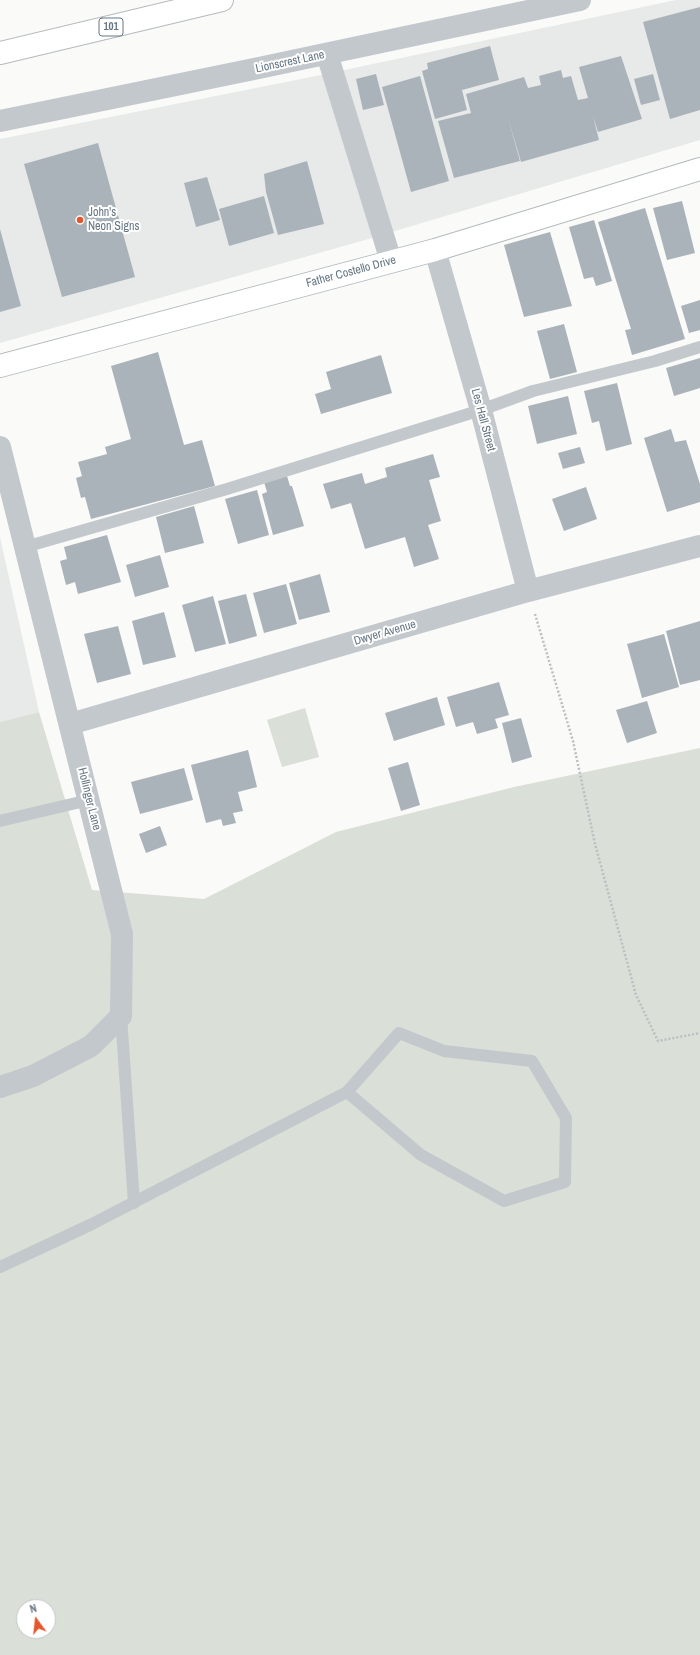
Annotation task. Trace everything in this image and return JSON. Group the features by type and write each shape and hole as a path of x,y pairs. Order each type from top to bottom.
{"street":[{"name":"101","path":"0,53 222,0"},
{"name":"Lionscrest Lane","path":"0,121 580,0"},
{"path":"327,54 391,261"},
{"name":"Father Costello Drive","path":"0,366 435,250 700,169"},
{"name":"Les Hall Street","path":"435,250 481,410 528,591"},
{"name":"Hollinger Lane","path":"0,447 122,934 121,1016"},
{"name":"Dwyer Avenue","path":"70,724 528,591 700,546"},
{"path":"0,1087 33,1076 91,1046 121,1016"}],"lane":[{"path":"25,547 227,489 481,410 533,392 655,361 700,347"},
{"path":"0,822 89,800"},
{"path":"121,1016 134,1203"},
{"path":"0,1267 134,1203 347,1092 399,1033 444,1051 532,1061 566,1118 565,1182 504,1201 421,1155 347,1092"}],"path":[{"path":"528,591 572,741 595,844 636,995 658,1041 700,1033"}],"shaded area":[{"path":"676,0 700,0 700,140 365,240 0,343 0,139 316,76"},
{"path":"0,537 39,712 0,722"},
{"path":"305,708 319,757 282,767 267,720"},
{"path":"39,712 92,890 204,899 336,832 514,787 700,748 700,1655 0,1655 0,722"}],"building":[{"path":"700,7 700,110 670,119 643,22"},
{"path":"490,46 499,80 462,90 467,110 435,119 422,71 428,69 427,63"},
{"path":"621,56 642,119 598,132 593,116 599,140 521,162 508,118 520,161 454,178 438,121 471,113 466,94 524,77 528,88 541,85 539,76 561,70 563,78 571,76 578,100 588,98 579,67"},
{"path":"376,74 384,105 363,110 356,79"},
{"path":"653,74 660,100 641,105 634,79"},
{"path":"420,76 449,181 411,192 382,87"},
{"name":"John's Neon Signs","path":"98,143 135,277 62,297 24,164"},
{"path":"307,161 324,224 278,235 266,192 264,174"},
{"path":"207,177 220,220 196,227 184,183"},
{"path":"264,196 274,233 229,246 219,209"},
{"path":"682,201 695,253 667,260 653,208"},
{"path":"645,208 685,339 632,355 625,330 631,329 598,222"},
{"path":"594,220 612,281 596,286 593,277 584,279 569,227"},
{"path":"0,229 21,306 0,312"},
{"path":"550,232 572,306 524,317 504,245"},
{"path":"700,300 700,330 689,333 681,306"},
{"path":"564,324 577,372 550,379 537,331"},
{"path":"158,352 184,445 202,440 215,486 91,519 85,497 81,498 76,478 82,476 78,462 107,454 105,447 131,439 111,366"},
{"path":"381,355 392,393 321,414 315,394 331,389 326,372"},
{"path":"700,358 700,388 674,396 666,368"},
{"path":"617,383 632,444 606,451 599,421 592,423 584,391"},
{"path":"568,396 577,434 537,444 528,406"},
{"path":"671,429 675,442 686,440 700,484 700,502 667,512 644,438"},
{"path":"580,447 585,463 563,469 558,453"},
{"path":"433,454 440,477 429,480 441,521 428,525 439,559 414,567 405,537 365,549 351,503 331,509 323,484 362,473 365,484 387,477 385,468"},
{"path":"287,476 290,486 292,486 304,526 273,535 262,494 267,492 264,482"},
{"path":"586,487 597,519 564,531 552,499"},
{"path":"257,490 269,535 238,544 225,499"},
{"path":"194,506 204,543 165,553 156,517"},
{"path":"107,535 121,582 78,594 75,582 66,585 60,561 67,559 64,547"},
{"path":"160,555 169,587 135,597 126,565"},
{"path":"320,574 330,612 299,620 289,583"},
{"path":"286,584 297,624 264,633 253,593"},
{"path":"246,594 257,636 229,644 218,601"},
{"path":"213,596 226,644 195,652 182,605"},
{"path":"164,612 176,657 143,665 132,621"},
{"path":"700,621 700,680 680,685 666,631"},
{"path":"118,626 131,674 97,683 84,634"},
{"path":"664,634 679,687 642,698 627,644"},
{"path":"499,682 509,715 495,719 498,728 477,734 473,722 456,727 447,697"},
{"path":"437,697 445,725 394,741 385,713"},
{"path":"647,701 657,733 627,743 616,710"},
{"path":"521,718 532,757 512,763 502,723"},
{"path":"248,750 257,787 238,792 243,811 233,813 236,823 223,826 221,819 206,823 191,765"},
{"path":"408,762 420,805 401,811 388,768"},
{"path":"184,768 193,800 140,814 131,782"},
{"path":"160,826 167,845 146,853 139,834"}],"place":[{"name":"John's Neon Signs","path":"80,220"}]}
